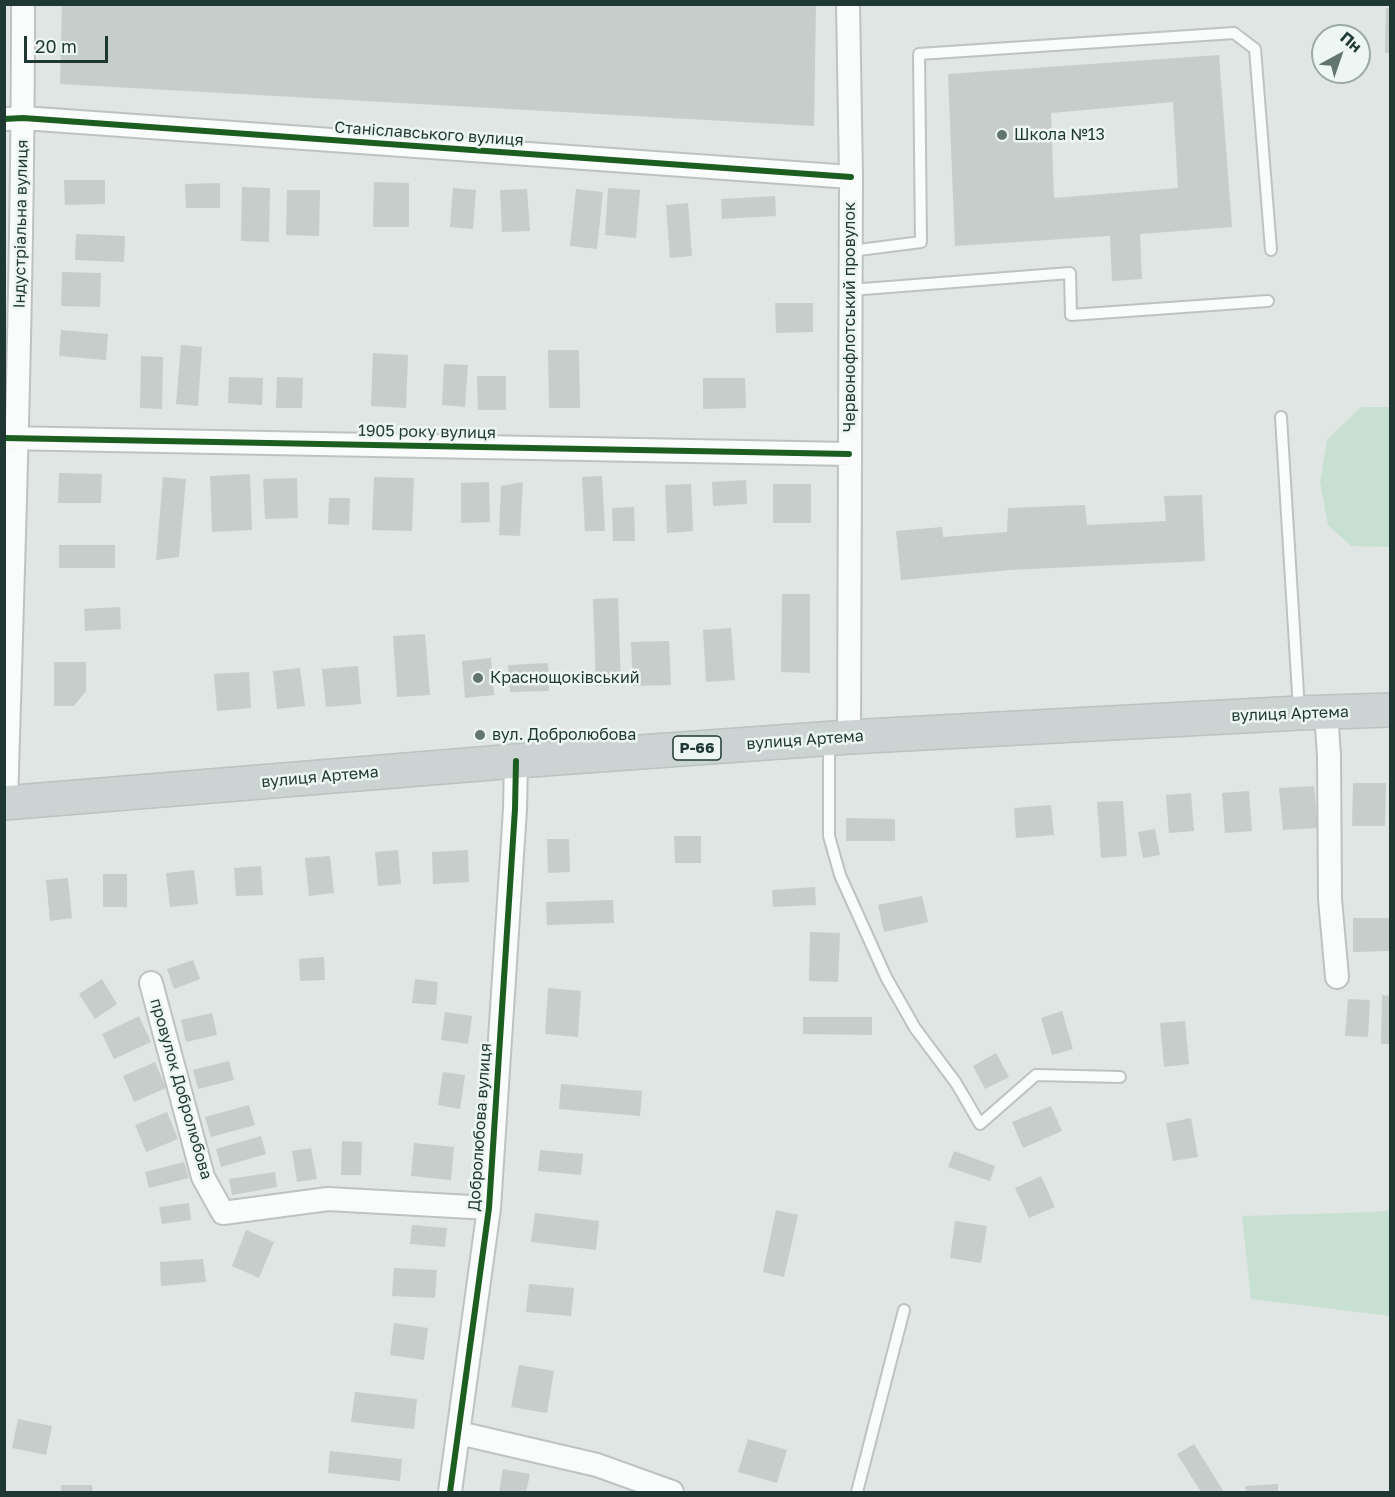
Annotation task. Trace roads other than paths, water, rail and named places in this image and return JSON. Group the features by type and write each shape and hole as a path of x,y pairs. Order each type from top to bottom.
{"main road":[{"name":"вулиця Артема","path":"5,803 839,737 1390,710"}],"street":[{"name":"Індустріальна вулиця","path":"5,803 14,119 23,4"},
{"name":"Червонофлотський провулок","path":"839,737 849,454 851,177 848,4"},
{"name":"Станіславського вулиця","path":"14,119 851,177"},
{"name":"1905 року вулиця","path":"11,437 849,454"},
{"path":"1312,713 1329,756 1330,899 1337,977"},
{"name":"Добролюбова вулиця","path":"450,1492 489,1208 515,809 516,761"},
{"name":"провулок Добролюбова","path":"151,983 203,1177 223,1213 328,1198 489,1208"},
{"path":"459,1433 597,1465 672,1492"}],"lane":[{"path":"851,251 921,242 920,54 1234,33 1255,50 1271,250"},
{"path":"850,290 1070,273 1071,315 1268,301"},
{"path":"1281,417 1312,713"},
{"path":"839,737 830,836 840,875 886,977 915,1028 956,1083 980,1124 1036,1075 1120,1077"},
{"path":"857,1492 904,1310"}],"place":[{"name":"Школа №13","path":"1002,135"},
{"name":"Краснощоківський","path":"478,678"},
{"name":"вул. Добролюбова","path":"480,735"}]}
